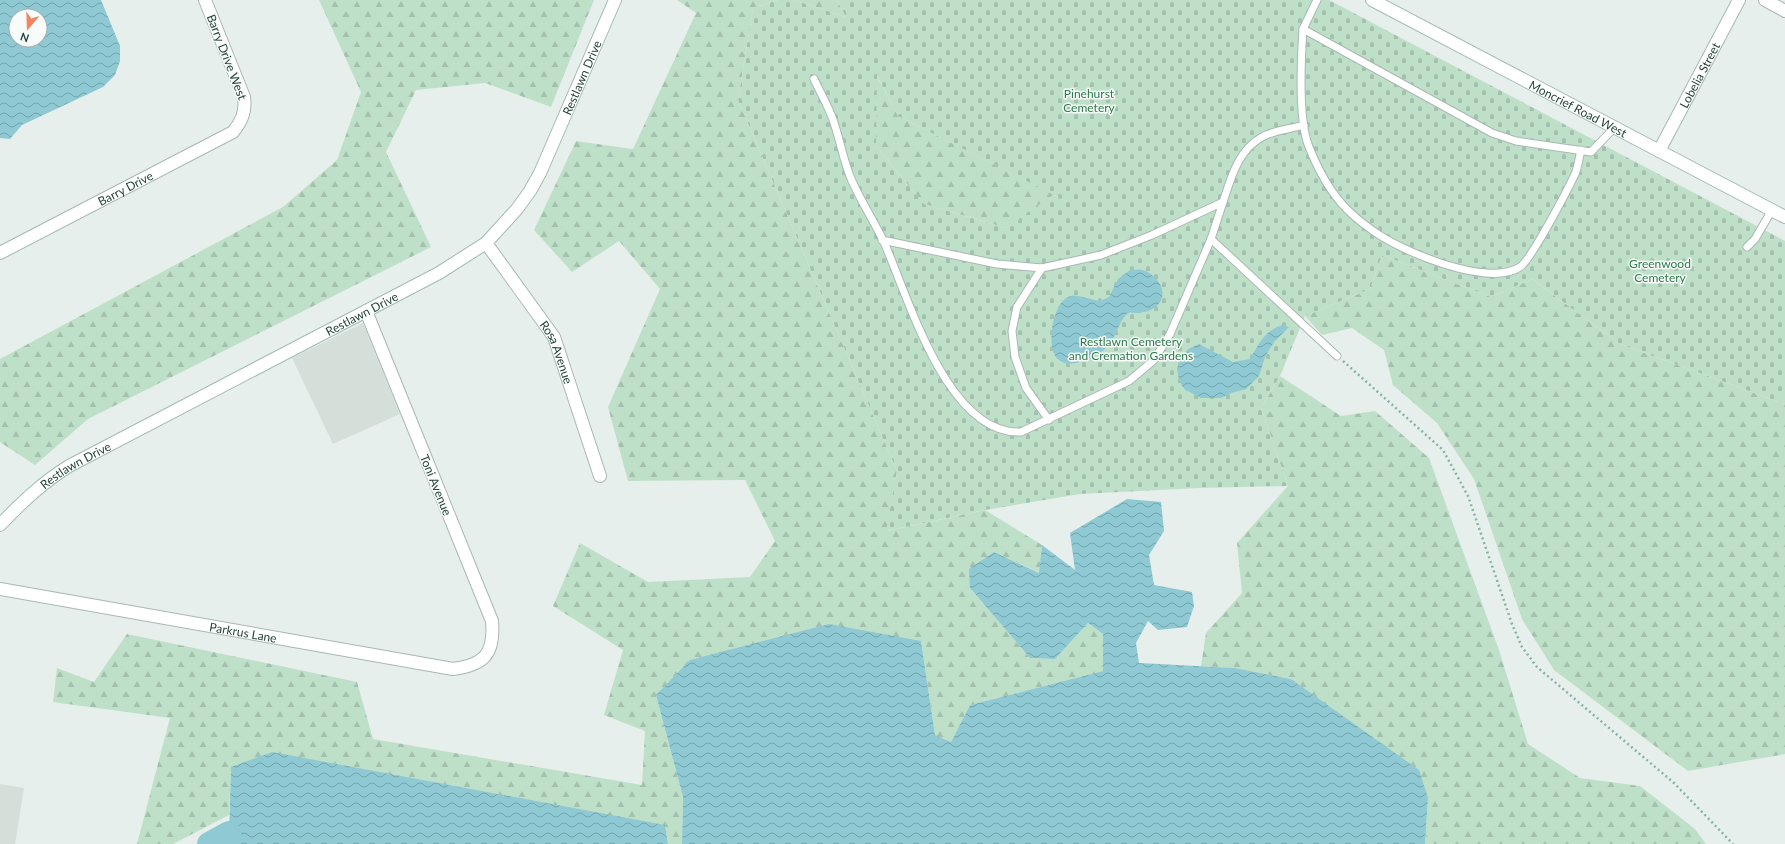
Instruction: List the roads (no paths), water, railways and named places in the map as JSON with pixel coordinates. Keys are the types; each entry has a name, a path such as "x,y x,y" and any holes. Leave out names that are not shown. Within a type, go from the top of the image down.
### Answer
{"street":[{"name":"Barry Drive West","path":"205,0 244,97 246,106 244,115"},
{"name":"Restlawn Drive","path":"0,525 42,484 69,466 439,273 486,242 517,209 540,173 615,0"},
{"name":"Moncrief Road West","path":"1372,0 1785,217"},
{"name":"Lobelia Street","path":"1659,151 1739,0"},
{"path":"1765,0 1785,10"},
{"name":"Barry Drive","path":"0,253 233,132 244,115"},
{"name":"Rosa Avenue","path":"486,242 554,337 600,476"},
{"name":"Toni Avenue","path":"366,311 492,621 494,636 490,649 484,659"},
{"name":"Parkrus Lane","path":"0,589 453,669 470,667 484,659"}],"lane":[{"path":"1317,0 1303,29 1301,63 1304,125 1308,145 1322,174 1342,204 1372,231 1406,248 1456,269 1487,274 1507,272 1520,267 1530,255 1575,172 1581,150"},
{"path":"1303,29 1492,133 1516,141 1591,152 1614,127"},
{"path":"814,79 832,118 852,180 882,240 919,331 949,386 978,417 994,428 1008,432 1022,432 1129,381 1154,360 1170,334 1211,239 1232,174 1238,162 1249,146 1263,136 1304,125"},
{"path":"882,240 997,264 1042,268 1101,254 1152,235 1223,202"},
{"path":"1747,247 1756,238 1772,210"},
{"path":"1211,239 1337,356"},
{"path":"1042,268 1017,307 1012,331 1015,357 1026,388 1049,420"}],"water":[{"path":"0,0 101,0 120,46 120,61 115,75 103,87 22,125 10,139 0,138"},
{"path":"1130,270 1142,270 1147,272 1160,284 1163,294 1158,305 1147,311 1130,313 1126,315 1110,344 1096,355 1083,361 1071,364 1064,363 1059,360 1052,347 1051,338 1054,317 1062,301 1072,296 1079,296 1100,301 1109,297 1118,279"},
{"path":"1284,325 1289,327 1274,342 1265,357 1259,376 1246,389 1231,393 1221,398 1201,398 1184,389 1179,380 1177,368 1188,349 1199,344 1233,362 1250,359 1267,334 1277,327"},
{"path":"1127,499 1161,502 1164,531 1149,555 1154,585 1192,592 1194,606 1187,627 1158,630 1148,621 1136,643 1139,663 1235,668 1291,679 1419,770 1428,798 1425,844 682,844 683,797 656,695 690,660 829,624 921,641 935,735 951,742 970,705 1103,671 1103,634 1088,623 1055,659 1030,658 970,588 969,569 994,552 1039,573 1042,545 1075,570 1070,533"},
{"path":"272,752 665,825 668,844 234,844 229,833 231,767"}],"waterway":[{"path":"209,844 229,833"}],"park label":[{"name":"Pinehurst Cemetery","path":"1089,100"},
{"name":"Greenwood Cemetery","path":"1660,270"},
{"name":"Restlawn Cemetery and Cremation Gardens","path":"1131,348"}]}
